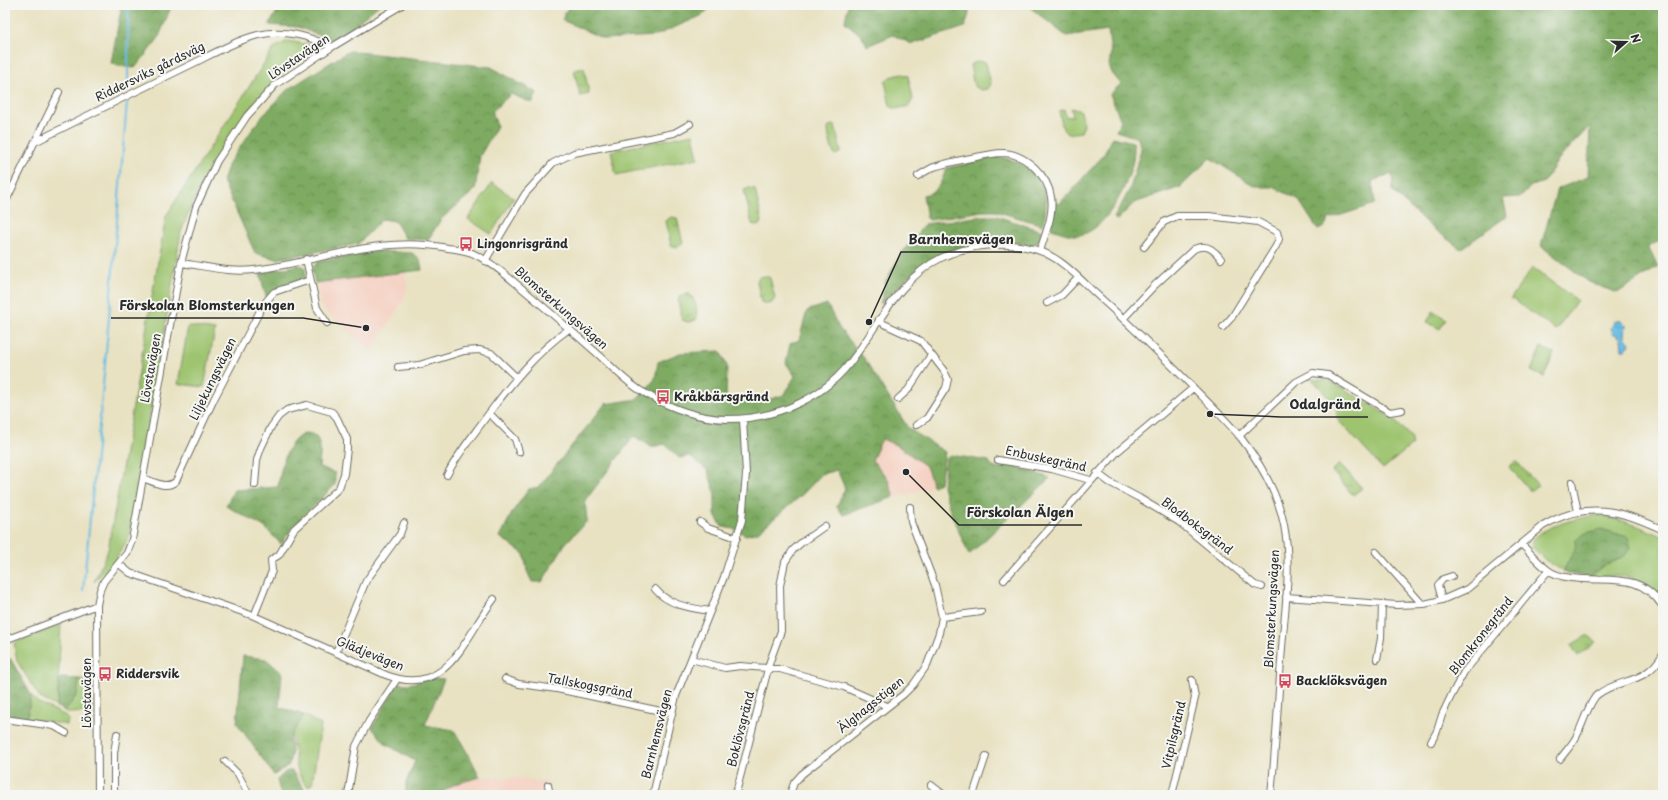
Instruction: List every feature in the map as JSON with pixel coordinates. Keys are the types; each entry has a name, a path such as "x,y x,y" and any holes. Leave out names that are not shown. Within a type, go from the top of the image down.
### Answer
{"street":[{"name":"Lövstavägen","path":"98,795 97,605 100,590 104,581 119,564 132,540 181,263 196,207 217,161 247,116 275,85 332,47 402,5"},
{"name":"Riddersviks gårdsväg","path":"35,142 180,70 258,35 288,33 300,34 332,47"},
{"path":"5,203 59,92"},
{"path":"485,260 525,194 553,163 574,153 674,133 690,124"},
{"path":"918,176 934,167 1004,153 1030,164 1040,173 1048,185 1052,198 1047,229 1040,250"},
{"path":"1144,247 1164,222 1177,216 1209,216 1258,222 1277,232 1280,239 1232,317 1223,327"},
{"name":"Blomsterkungsvägen","path":"181,263 224,270 244,270 368,247 408,242 441,246 469,252 498,268 641,391 678,409 697,415 713,419 743,419 778,412 797,405 828,386 842,374 879,319 906,285 928,266 942,258 971,248 1001,245 1023,246 1040,250 1060,261 1123,319 1239,436 1259,465 1279,507 1287,548 1286,597 1271,795"},
{"path":"1123,319 1154,286 1197,248 1203,246 1211,248 1221,259"},
{"path":"306,259 317,308 327,323"},
{"path":"1047,303 1062,295 1078,278"},
{"name":"Liljekungsvägen","path":"144,478 167,486 173,485 214,399 263,305 274,292 310,280"},
{"path":"879,319 884,324 921,341 944,371 948,383 927,418 916,425"},
{"path":"447,475 457,457 517,378 538,355 569,329"},
{"path":"398,367 419,365 464,351 479,350 491,353 517,378"},
{"path":"898,399 908,390 931,355"},
{"path":"1239,436 1296,382 1313,373 1328,375 1390,412 1402,410"},
{"path":"1004,580 1090,480 1117,452 1193,388"},
{"path":"254,616 272,571 271,560 279,555 294,529 339,488 344,474 347,439 337,418 332,412 307,405 287,410 279,416 271,427 261,448 257,460 255,485"},
{"path":"489,413 515,439 519,452"},
{"name":"Barnhemsvägen","path":"653,794 671,712 737,538 742,520 746,491 746,447 743,419"},
{"name":"Enbuskegränd","path":"998,460 1052,469 1090,480"},
{"name":"Blodboksgränd","path":"1097,473 1109,482 1179,522 1254,585 1262,586"},
{"path":"1572,482 1578,512"},
{"name":"Älghagsstigen","path":"790,794 794,783 802,774 904,694 920,676 931,654 942,617 935,585 911,522 910,507"},
{"path":"1286,597 1382,604 1422,604 1442,600 1467,589 1549,522 1567,514 1578,512 1596,510 1616,511 1647,522 1663,530"},
{"path":"700,522 708,528 737,538"},
{"path":"336,652 366,581 400,534 404,523"},
{"name":"Boklövsgränd","path":"733,795 736,790 768,667 781,631 780,586 786,562 793,550 826,526"},
{"path":"1521,544 1548,571 1563,577 1583,580 1623,580 1641,585 1653,594 1663,607"},
{"path":"1376,552 1422,604"},
{"name":"Glädjevägen","path":"119,564 130,573 254,616 397,679 413,681 423,679 445,668 456,658 483,613 494,599"},
{"name":"Blomkronegränd","path":"1431,742 1437,731 1442,715 1464,672 1548,571"},
{"path":"1442,600 1438,585 1443,579 1452,576"},
{"path":"655,589 662,597 672,602 710,611"},
{"path":"1378,659 1381,638 1382,604"},
{"path":"6,636 97,605"},
{"path":"942,617 980,612"},
{"path":"1560,759 1575,738 1596,696 1608,688 1636,680 1658,662 1663,654"},
{"path":"691,659 725,668 740,666 768,667 844,687 888,706"},
{"path":"348,795 356,746 369,721 397,679"},
{"name":"Tallskogsgränd","path":"505,679 519,684 557,689 671,712"},
{"name":"Vitpilsgränd","path":"1172,795 1194,698 1192,680"},
{"path":"5,719 54,726 66,733"},
{"path":"114,795 114,754 117,734"},
{"path":"973,795 986,756"},
{"path":"224,761 238,774 249,795"},
{"path":"931,784 944,795"},
{"path":"548,785 550,795"}],"shaded area":[{"path":"404,270 408,286 404,300 371,350 320,306 316,279"},
{"path":"882,439 898,446 927,466 933,486 910,494 894,497 888,479 872,460"},
{"path":"480,777 516,778 548,783 547,795 437,795 455,784"}],"green space":[{"path":"118,5 179,5 171,7 158,39 135,68 118,66 111,63 121,10"},
{"path":"281,5 379,5 347,31 331,40 298,27 269,25"},
{"path":"569,5 712,5 703,15 655,36 604,39 562,20"},
{"path":"848,5 968,5 969,14 965,27 912,44 893,35 867,46 862,36 845,22"},
{"path":"1027,5 1663,5 1663,239 1648,247 1658,267 1617,293 1589,282 1541,246 1557,189 1588,177 1590,126 1558,160 1544,182 1531,186 1521,197 1503,198 1507,216 1461,249 1430,226 1393,192 1392,173 1372,181 1375,204 1329,219 1324,227 1318,230 1298,199 1273,187 1256,187 1210,158 1181,187 1134,203 1117,220 1114,218 1130,189 1141,150 1138,138 1116,131 1121,121 1110,94 1121,84 1112,73 1109,65 1111,53 1108,30 1066,36"},
{"path":"288,41 322,47 287,71 252,106 237,125 211,165 181,232 129,538 113,563 94,582 108,550 166,216 274,48"},
{"path":"349,51 491,67 537,93 532,103 511,94 492,111 497,126 480,156 475,190 441,219 428,240 405,238 395,221 382,219 358,244 277,259 255,253 223,181 229,163 259,120 287,90"},
{"path":"979,61 986,63 991,84 988,89 981,90 974,86 970,65"},
{"path":"584,68 589,94 580,96 574,70"},
{"path":"902,74 908,76 913,99 909,106 896,109 890,106 885,81 890,77"},
{"path":"1071,108 1081,111 1084,125 1081,132 1067,134 1063,129 1059,111 1064,109 1066,117 1073,116"},
{"path":"831,125 835,126 841,152 836,155 834,154 830,141 828,128"},
{"path":"693,134 698,158 616,175 611,151"},
{"path":"1113,137 1133,142 1134,153 1126,182 1119,198 1110,212 1100,224 1089,232 1075,235 1051,229 1055,202 1059,204 1103,156"},
{"path":"997,157 1006,158 1023,165 1030,170 1041,184 1046,202 1043,225 996,211 982,211 929,220 927,218 923,195 929,194 939,186 947,168"},
{"path":"492,183 514,198 491,234 468,219"},
{"path":"749,188 755,189 762,222 758,226 752,224 744,190"},
{"path":"983,216 996,216 1042,231 1038,242 1034,245 1004,241 990,241 961,248 936,258 916,270 880,305 886,280 901,254 925,224"},
{"path":"671,217 677,218 683,243 678,247 671,246 666,221"},
{"path":"380,251 412,253 420,259 422,270 315,283 312,268 318,262"},
{"path":"300,265 305,268 306,279 266,297 260,273"},
{"path":"1532,268 1577,300 1556,330 1511,298"},
{"path":"766,276 770,278 775,298 772,303 767,304 761,302 757,281 759,277"},
{"path":"688,293 695,302 697,313 696,320 688,322 682,320 678,301 681,295"},
{"path":"827,304 839,328 864,358 908,428 945,452 940,483 933,486 926,466 898,446 882,439 872,460 888,479 894,497 843,515 837,506 845,488 837,470 822,474 802,495 758,532 746,535 734,529 722,527 715,515 715,493 708,471 690,456 679,458 665,444 652,447 634,436 585,501 587,521 565,544 542,582 532,582 527,571 524,554 500,537 513,511 529,489 539,487 605,404 638,399 655,379 658,362 680,353 720,351 727,366 726,403 767,400 784,395 795,376 786,363 790,344 799,340 807,311"},
{"path":"1433,311 1446,319 1440,329 1427,322"},
{"path":"188,326 215,330 204,387 178,384"},
{"path":"1541,347 1554,353 1544,377 1531,371"},
{"path":"1312,379 1329,381 1392,418 1412,438 1412,445 1383,469 1337,419 1337,407"},
{"path":"307,433 316,437 319,441 319,467 335,473 335,485 292,528 281,544 263,526 226,506 234,490 278,487 283,463 289,448 300,436"},
{"path":"950,455 989,461 995,468 1000,468 1008,464 1050,478 969,555 951,513 943,486 946,458"},
{"path":"1516,461 1538,485 1531,492 1509,467"},
{"path":"1340,464 1362,488 1353,495 1332,471"},
{"path":"1596,515 1630,523 1663,537 1663,600 1655,591 1639,580 1621,576 1590,577 1602,566 1618,560 1576,540 1575,550 1563,571 1545,560 1531,546 1534,539 1540,534 1558,524"},
{"path":"1601,529 1628,537 1631,548 1622,557 1601,568 1590,577 1575,575 1563,571 1575,549 1576,540 1583,534"},
{"path":"61,625 57,707 40,698 17,661 14,643"},
{"path":"1586,636 1589,636 1596,642 1578,656 1571,645"},
{"path":"243,656 266,659 282,673 279,707 304,715 290,737 292,751 289,765 274,775 237,723"},
{"path":"10,658 31,695 27,718 5,715 5,667"},
{"path":"60,678 79,679 77,695 65,711 57,707"},
{"path":"434,678 444,679 425,725 454,730 480,777 455,784 437,795 406,795 406,783 415,761 386,744 372,728 398,683 409,684"},
{"path":"79,679 91,680 92,712 68,713 65,711 77,695"},
{"path":"31,695 37,702 66,716 68,719 67,725 27,718"},
{"path":"304,715 321,725 312,784 308,786 299,775 297,769 291,734"},
{"path":"292,771 308,795 281,795 277,780 285,772"}],"water":[{"path":"1621,320 1626,325 1625,337 1630,343 1625,350 1622,350 1621,338 1613,333 1611,328 1614,322"}],"waterway":[{"path":"128,5 128,89"},
{"path":"83,591 105,364 127,102"}],"place":[{"name":"Lingonrisgränd","path":"466,244"},
{"name":"Barnhemsvägen","path":"869,322"},
{"name":"Förskolan Blomsterkungen","path":"366,328"},
{"name":"Kråkbärsgränd","path":"663,397"},
{"name":"Odalgränd","path":"1210,414"},
{"name":"Förskolan Älgen","path":"906,472"},
{"name":"Riddersvik","path":"105,674"},
{"name":"Backlöksvägen","path":"1285,681"}]}
